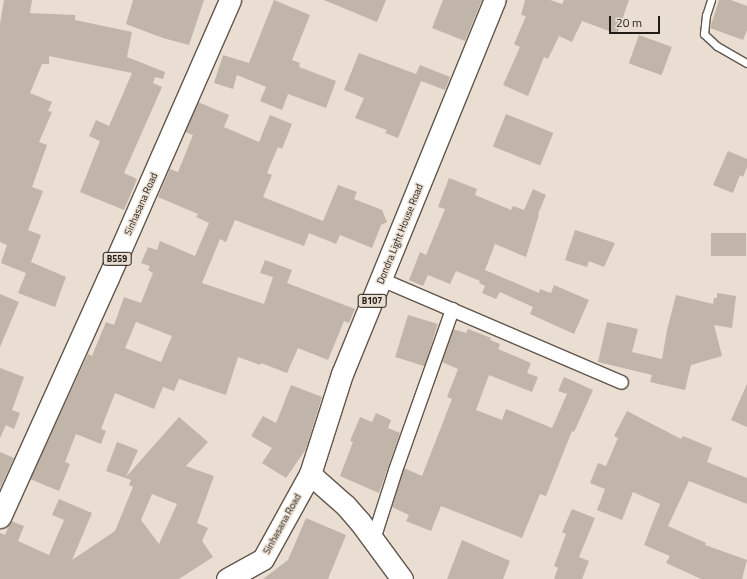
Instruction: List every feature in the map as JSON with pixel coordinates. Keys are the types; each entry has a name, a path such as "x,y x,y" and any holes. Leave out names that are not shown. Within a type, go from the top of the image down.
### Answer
{"main road":[{"name":"Sinhasana Road","path":"0,517 108,278 230,0"},
{"name":"Dondra Light House Road","path":"310,474 342,374 495,0"},
{"name":"Sinhasana Road","path":"227,579 263,559 310,474"},
{"path":"310,474 345,505 373,539 402,579"}],"street":[{"path":"381,279 621,382"},
{"path":"373,539 395,470 452,309"}],"lane":[{"path":"711,0 706,15 704,34 717,46 747,63"}],"building":[{"path":"4,0 32,0 30,13 75,15 75,20 132,32 127,57 165,72 163,79 155,77 153,83 162,87 124,173 137,179 124,210 80,192 100,141 89,136 96,120 109,126 132,73 49,56 49,64 42,64 30,93 52,102 48,111 52,112 39,142 47,145 32,187 43,191 28,230 41,235 31,262 66,277 55,307 18,293 26,273 1,263 7,245 0,242 0,24"},
{"path":"133,0 204,0 189,45 163,38 126,24"},
{"path":"274,0 310,15 292,60 300,63 299,67 336,81 326,108 288,94 282,110 260,101 266,87 237,75 233,89 214,83 223,55 249,63"},
{"path":"324,0 386,0 377,22"},
{"path":"443,0 482,0 465,41 432,28"},
{"path":"525,0 550,0 562,4 564,0 629,0 617,34 582,21 572,42 559,36 548,59 544,57 528,96 503,85 520,47 514,44 526,16 521,15"},
{"path":"719,0 731,0 747,6 747,30 743,40 710,28"},
{"path":"639,35 672,47 662,75 629,63"},
{"path":"359,53 416,74 420,65 450,77 445,90 421,81 398,138 385,133 387,130 355,118 364,98 344,90"},
{"path":"198,102 229,115 224,127 259,142 270,115 292,124 282,149 278,147 267,173 272,175 263,197 323,221 338,185 357,192 354,199 382,210 387,222 381,225 372,248 340,235 336,244 309,233 304,246 235,220 226,242 220,239 202,283 264,304 273,277 260,273 265,260 292,270 287,283 355,309 349,323 344,321 328,360 298,348 287,373 261,363 260,365 238,357 226,395 179,379 174,391 163,387 154,409 115,393 101,429 106,431 101,444 76,434 65,462 70,464 59,491 30,479 88,354 92,356 106,322 114,325 124,297 141,303 153,273 148,270 150,266 141,263 148,247 157,250 160,241 195,256 209,223 196,217 198,214 158,197 170,169 178,172 193,135 185,132","holes":["136,322 172,336 161,362 125,348"]},
{"path":"506,114 553,133 540,166 493,146"},
{"path":"728,151 747,159 747,167 743,177 740,175 733,193 713,185"},
{"path":"449,178 477,189 475,195 511,210 513,206 524,210 533,189 546,195 538,214 539,215 526,257 495,244 485,270 539,293 540,289 551,293 554,285 589,300 574,334 530,314 533,307 500,292 496,299 482,293 485,286 479,283 480,281 456,271 450,284 428,275 423,286 409,280 420,252 426,255 445,209 438,207"},
{"path":"575,230 615,243 604,267 589,261 587,267 565,260"},
{"path":"711,233 746,233 746,256 711,256"},
{"path":"717,293 736,296 732,328 714,325 722,356 691,365 685,390 650,382 652,375 598,362 607,322 638,329 632,352 662,359 667,330 676,295 713,304 714,298 717,298"},
{"path":"0,294 19,302 0,347"},
{"path":"408,315 438,324 425,366 395,357"},
{"path":"453,329 466,333 468,329 491,338 490,340 500,344 498,349 531,363 527,373 538,377 532,392 489,375 476,410 502,420 506,409 552,428 567,394 558,391 564,377 593,390 574,432 572,431 546,496 540,494 522,538 441,506 431,531 406,521 409,515 392,507 404,468 422,476 452,399 447,397 458,369 442,362"},
{"path":"0,368 24,377 12,410 20,413 14,429 6,425 0,438"},
{"path":"747,384 747,427 731,420"},
{"path":"291,385 322,397 306,449 286,478 262,463 272,448 251,436 263,416 276,423"},
{"path":"627,411 681,439 683,436 712,448 707,462 747,478 747,504 689,481 668,526 706,543 705,545 747,560 742,579 701,579 666,563 670,556 644,545 660,504 633,492 622,520 597,510 605,489 590,483 598,463 606,466 618,438 614,436"},
{"path":"376,413 391,420 388,428 400,433 379,493 340,476 353,442 350,441 360,417 372,422"},
{"path":"179,417 208,442 186,466 214,476 197,523 208,528 202,541 213,557 179,579 0,579 0,533 5,535 11,521 24,526 18,541 49,555 64,520 52,515 59,499 92,513 72,560 115,531 133,487 129,485 131,480 106,471 117,442 138,450 126,477","holes":["152,494 177,504 159,544 141,520"]},
{"path":"0,452 14,458 0,488"},
{"path":"572,509 595,518 579,557 589,561 582,579 554,579 558,568 554,566 566,534 562,532"},
{"path":"306,518 346,535 328,579 263,579 288,560"},
{"path":"462,540 510,561 503,579 447,579"}]}
